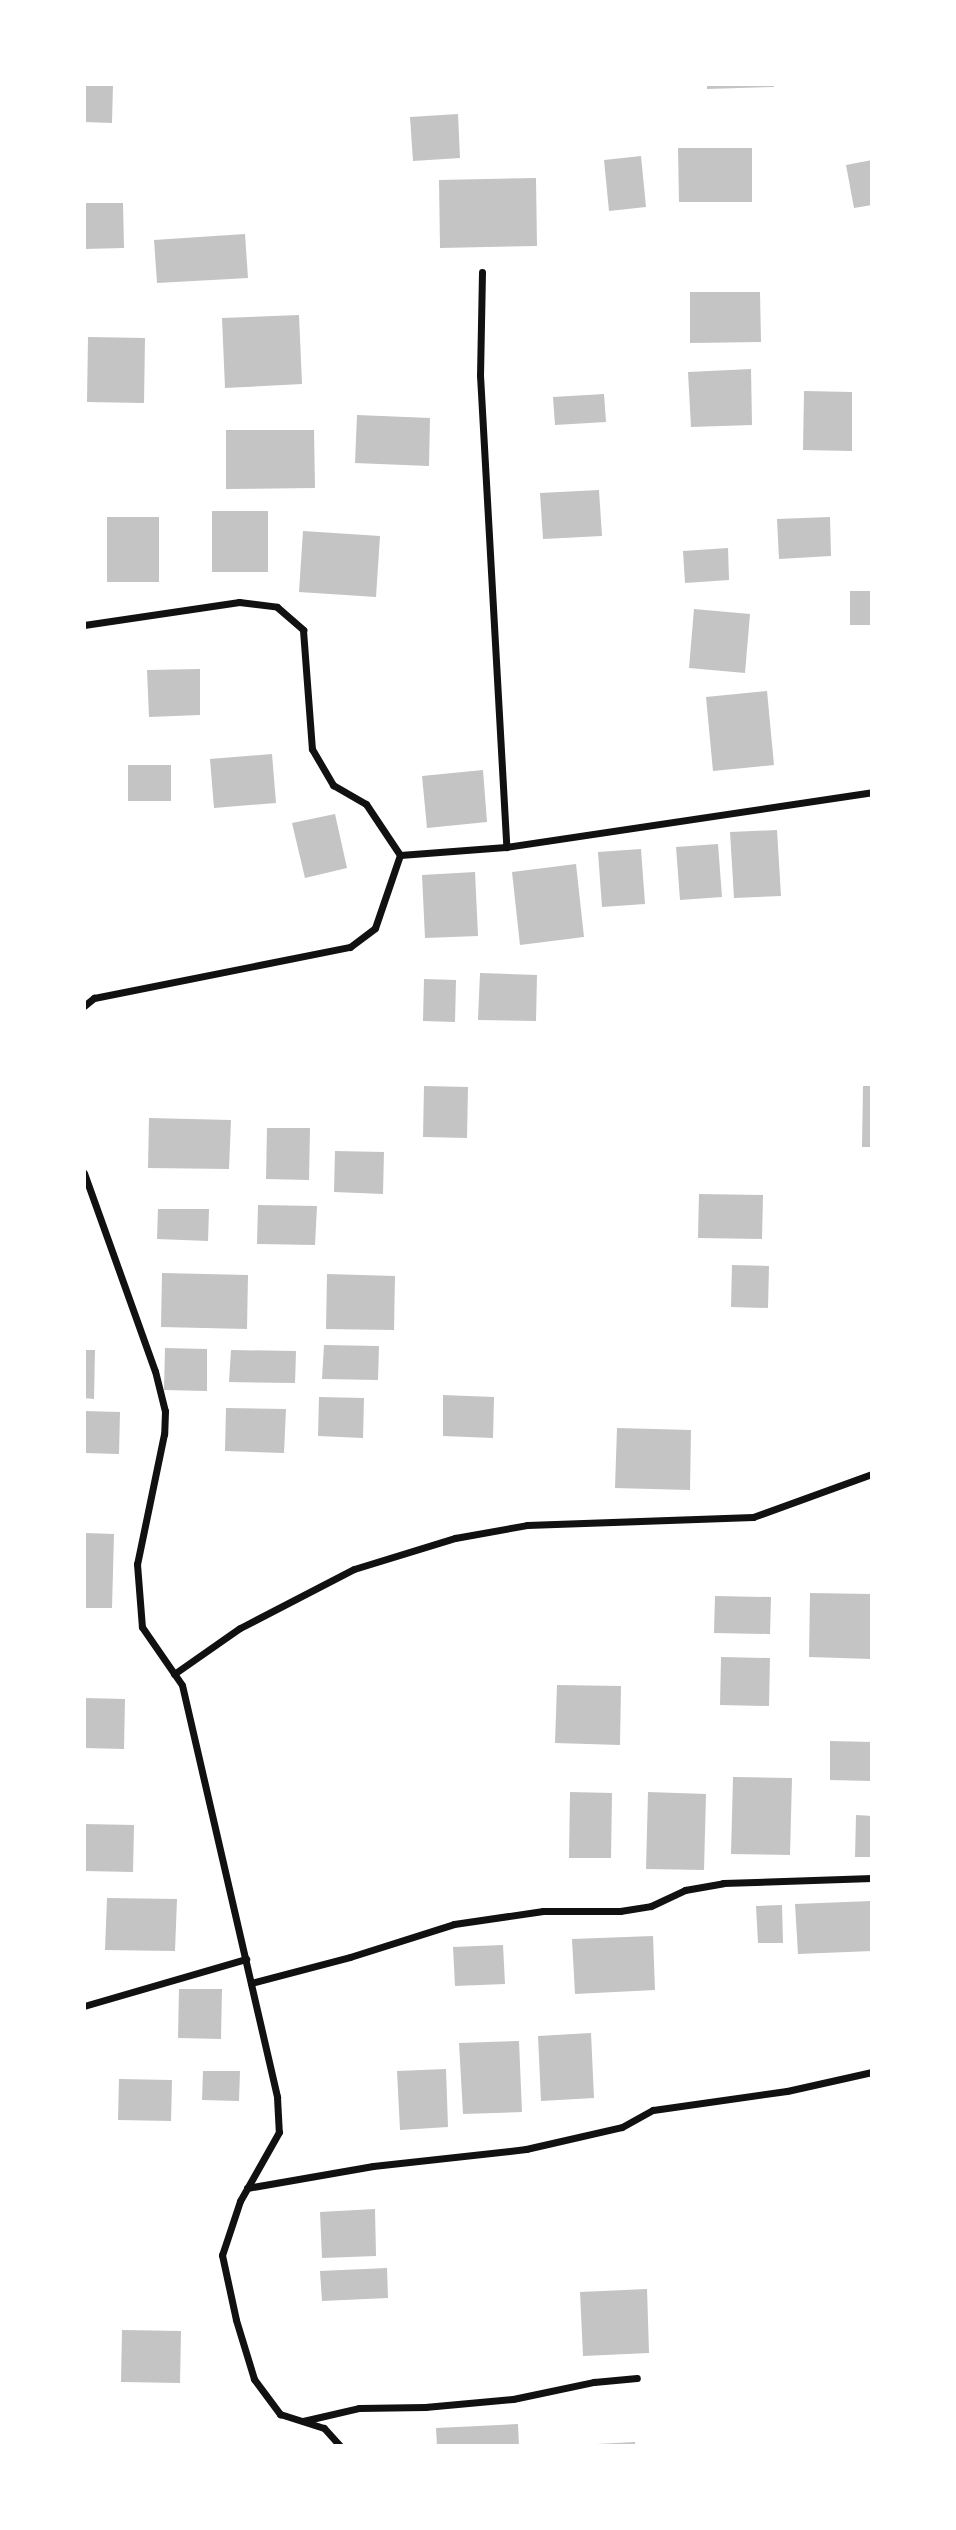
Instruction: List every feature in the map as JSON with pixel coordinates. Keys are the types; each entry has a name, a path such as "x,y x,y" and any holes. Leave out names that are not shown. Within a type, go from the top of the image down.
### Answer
{"street":[{"path":"482,272 480,375 506,848"},
{"path":"84,625 239,602 277,607 303,631 312,749 333,785 366,804 400,855"},
{"path":"400,855 506,848 872,792"},
{"path":"84,1006 94,998 350,947 375,928 400,855"},
{"path":"84,1173 155,1371 165,1410 164,1434 137,1564 142,1627 182,1685 277,2097 279,2132 247,2188 222,2255 236,2320 254,2379 280,2414 324,2428 340,2446"},
{"path":"174,1674 240,1628 355,1569 455,1538 527,1524 753,1517 872,1474"},
{"path":"251,1983 350,1957 454,1924 543,1911 620,1911 651,1906 685,1891 723,1883 872,1878"},
{"path":"84,2006 246,1959"},
{"path":"247,2188 373,2166 527,2149 622,2127 653,2110 788,2091 872,2072"},
{"path":"302,2421 359,2408 425,2407 513,2399 594,2382 637,2378"}],"building":[{"path":"84,84 113,84 112,123 84,122"},
{"path":"707,84 774,84 774,87 707,89"},
{"path":"458,114 460,158 413,161 410,117"},
{"path":"678,148 752,148 752,202 679,202"},
{"path":"641,156 646,207 609,211 604,160"},
{"path":"872,160 872,205 854,208 846,165"},
{"path":"536,178 537,246 440,248 439,180"},
{"path":"84,203 123,203 124,248 84,249"},
{"path":"245,234 248,278 157,283 154,240"},
{"path":"690,292 760,292 761,342 690,343"},
{"path":"299,315 302,384 225,388 222,318"},
{"path":"88,337 145,338 144,403 87,402"},
{"path":"751,369 752,425 691,427 688,372"},
{"path":"804,391 852,392 852,451 803,450"},
{"path":"604,394 606,422 555,425 553,397"},
{"path":"357,415 430,418 429,466 355,463"},
{"path":"226,430 314,430 315,488 226,489"},
{"path":"599,490 602,536 543,539 540,493"},
{"path":"212,511 268,511 268,572 212,572"},
{"path":"107,517 159,517 159,582 107,582"},
{"path":"830,517 831,556 779,559 777,519"},
{"path":"303,531 380,536 376,597 299,592"},
{"path":"728,548 729,580 685,583 683,551"},
{"path":"850,591 872,591 872,625 850,625"},
{"path":"694,609 750,614 745,673 689,668"},
{"path":"200,669 200,715 149,717 147,670"},
{"path":"767,691 774,765 713,771 706,697"},
{"path":"272,754 276,803 214,808 210,759"},
{"path":"128,765 171,765 171,801 128,801"},
{"path":"483,770 487,822 427,828 422,776"},
{"path":"335,814 347,868 305,878 292,823"},
{"path":"777,830 781,896 734,898 730,832"},
{"path":"718,844 722,897 680,900 676,847"},
{"path":"641,849 645,904 602,907 598,852"},
{"path":"576,864 584,937 520,945 512,872"},
{"path":"475,872 478,936 425,938 422,875"},
{"path":"480,973 537,975 536,1021 478,1020"},
{"path":"424,979 456,980 455,1022 423,1021"},
{"path":"424,1086 468,1087 467,1138 423,1137"},
{"path":"863,1086 872,1086 872,1147 862,1147"},
{"path":"149,1118 231,1120 229,1169 148,1168"},
{"path":"267,1128 310,1128 309,1180 266,1179"},
{"path":"335,1151 384,1152 383,1194 334,1192"},
{"path":"699,1194 763,1195 762,1239 698,1238"},
{"path":"258,1205 317,1206 315,1245 257,1244"},
{"path":"158,1209 209,1209 208,1241 157,1239"},
{"path":"732,1265 769,1266 768,1308 731,1307"},
{"path":"162,1273 248,1275 247,1329 161,1327"},
{"path":"327,1274 395,1276 394,1330 326,1329"},
{"path":"324,1345 379,1346 378,1380 322,1379"},
{"path":"165,1348 207,1349 207,1391 164,1390"},
{"path":"84,1350 95,1350 94,1399 84,1398"},
{"path":"231,1350 296,1351 295,1383 229,1382"},
{"path":"443,1395 494,1397 493,1438 443,1436"},
{"path":"319,1397 364,1398 363,1438 318,1436"},
{"path":"226,1408 286,1409 284,1453 225,1451"},
{"path":"84,1411 120,1412 119,1454 84,1453"},
{"path":"617,1428 691,1430 690,1490 615,1488"},
{"path":"84,1533 114,1534 112,1608 84,1608"},
{"path":"810,1593 872,1594 872,1659 809,1657"},
{"path":"715,1596 771,1597 770,1634 714,1633"},
{"path":"721,1657 770,1658 769,1706 720,1705"},
{"path":"557,1685 621,1686 620,1745 555,1743"},
{"path":"84,1698 125,1699 124,1749 84,1748"},
{"path":"830,1741 872,1742 872,1781 830,1780"},
{"path":"733,1777 792,1778 790,1855 731,1854"},
{"path":"570,1792 612,1793 611,1858 569,1858"},
{"path":"648,1792 706,1794 704,1870 646,1869"},
{"path":"856,1815 872,1816 872,1857 855,1857"},
{"path":"84,1824 134,1825 133,1872 84,1871"},
{"path":"107,1898 177,1899 175,1951 105,1950"},
{"path":"872,1901 872,1951 798,1954 795,1904"},
{"path":"782,1905 783,1943 758,1943 756,1906"},
{"path":"653,1936 655,1990 575,1994 572,1939"},
{"path":"503,1945 505,1984 455,1986 453,1947"},
{"path":"179,1989 222,1989 221,2039 178,2038"},
{"path":"591,2033 594,2098 541,2101 538,2036"},
{"path":"519,2041 522,2112 463,2114 459,2043"},
{"path":"446,2069 448,2127 400,2130 397,2071"},
{"path":"203,2071 240,2071 239,2101 202,2100"},
{"path":"119,2079 172,2080 171,2121 118,2120"},
{"path":"375,2209 376,2256 322,2258 320,2212"},
{"path":"387,2268 388,2298 322,2301 320,2271"},
{"path":"647,2289 649,2353 583,2356 580,2292"},
{"path":"122,2330 181,2331 180,2383 121,2382"},
{"path":"518,2424 519,2446 437,2446 436,2428"},
{"path":"635,2442 635,2446 596,2446 596,2444"}]}
